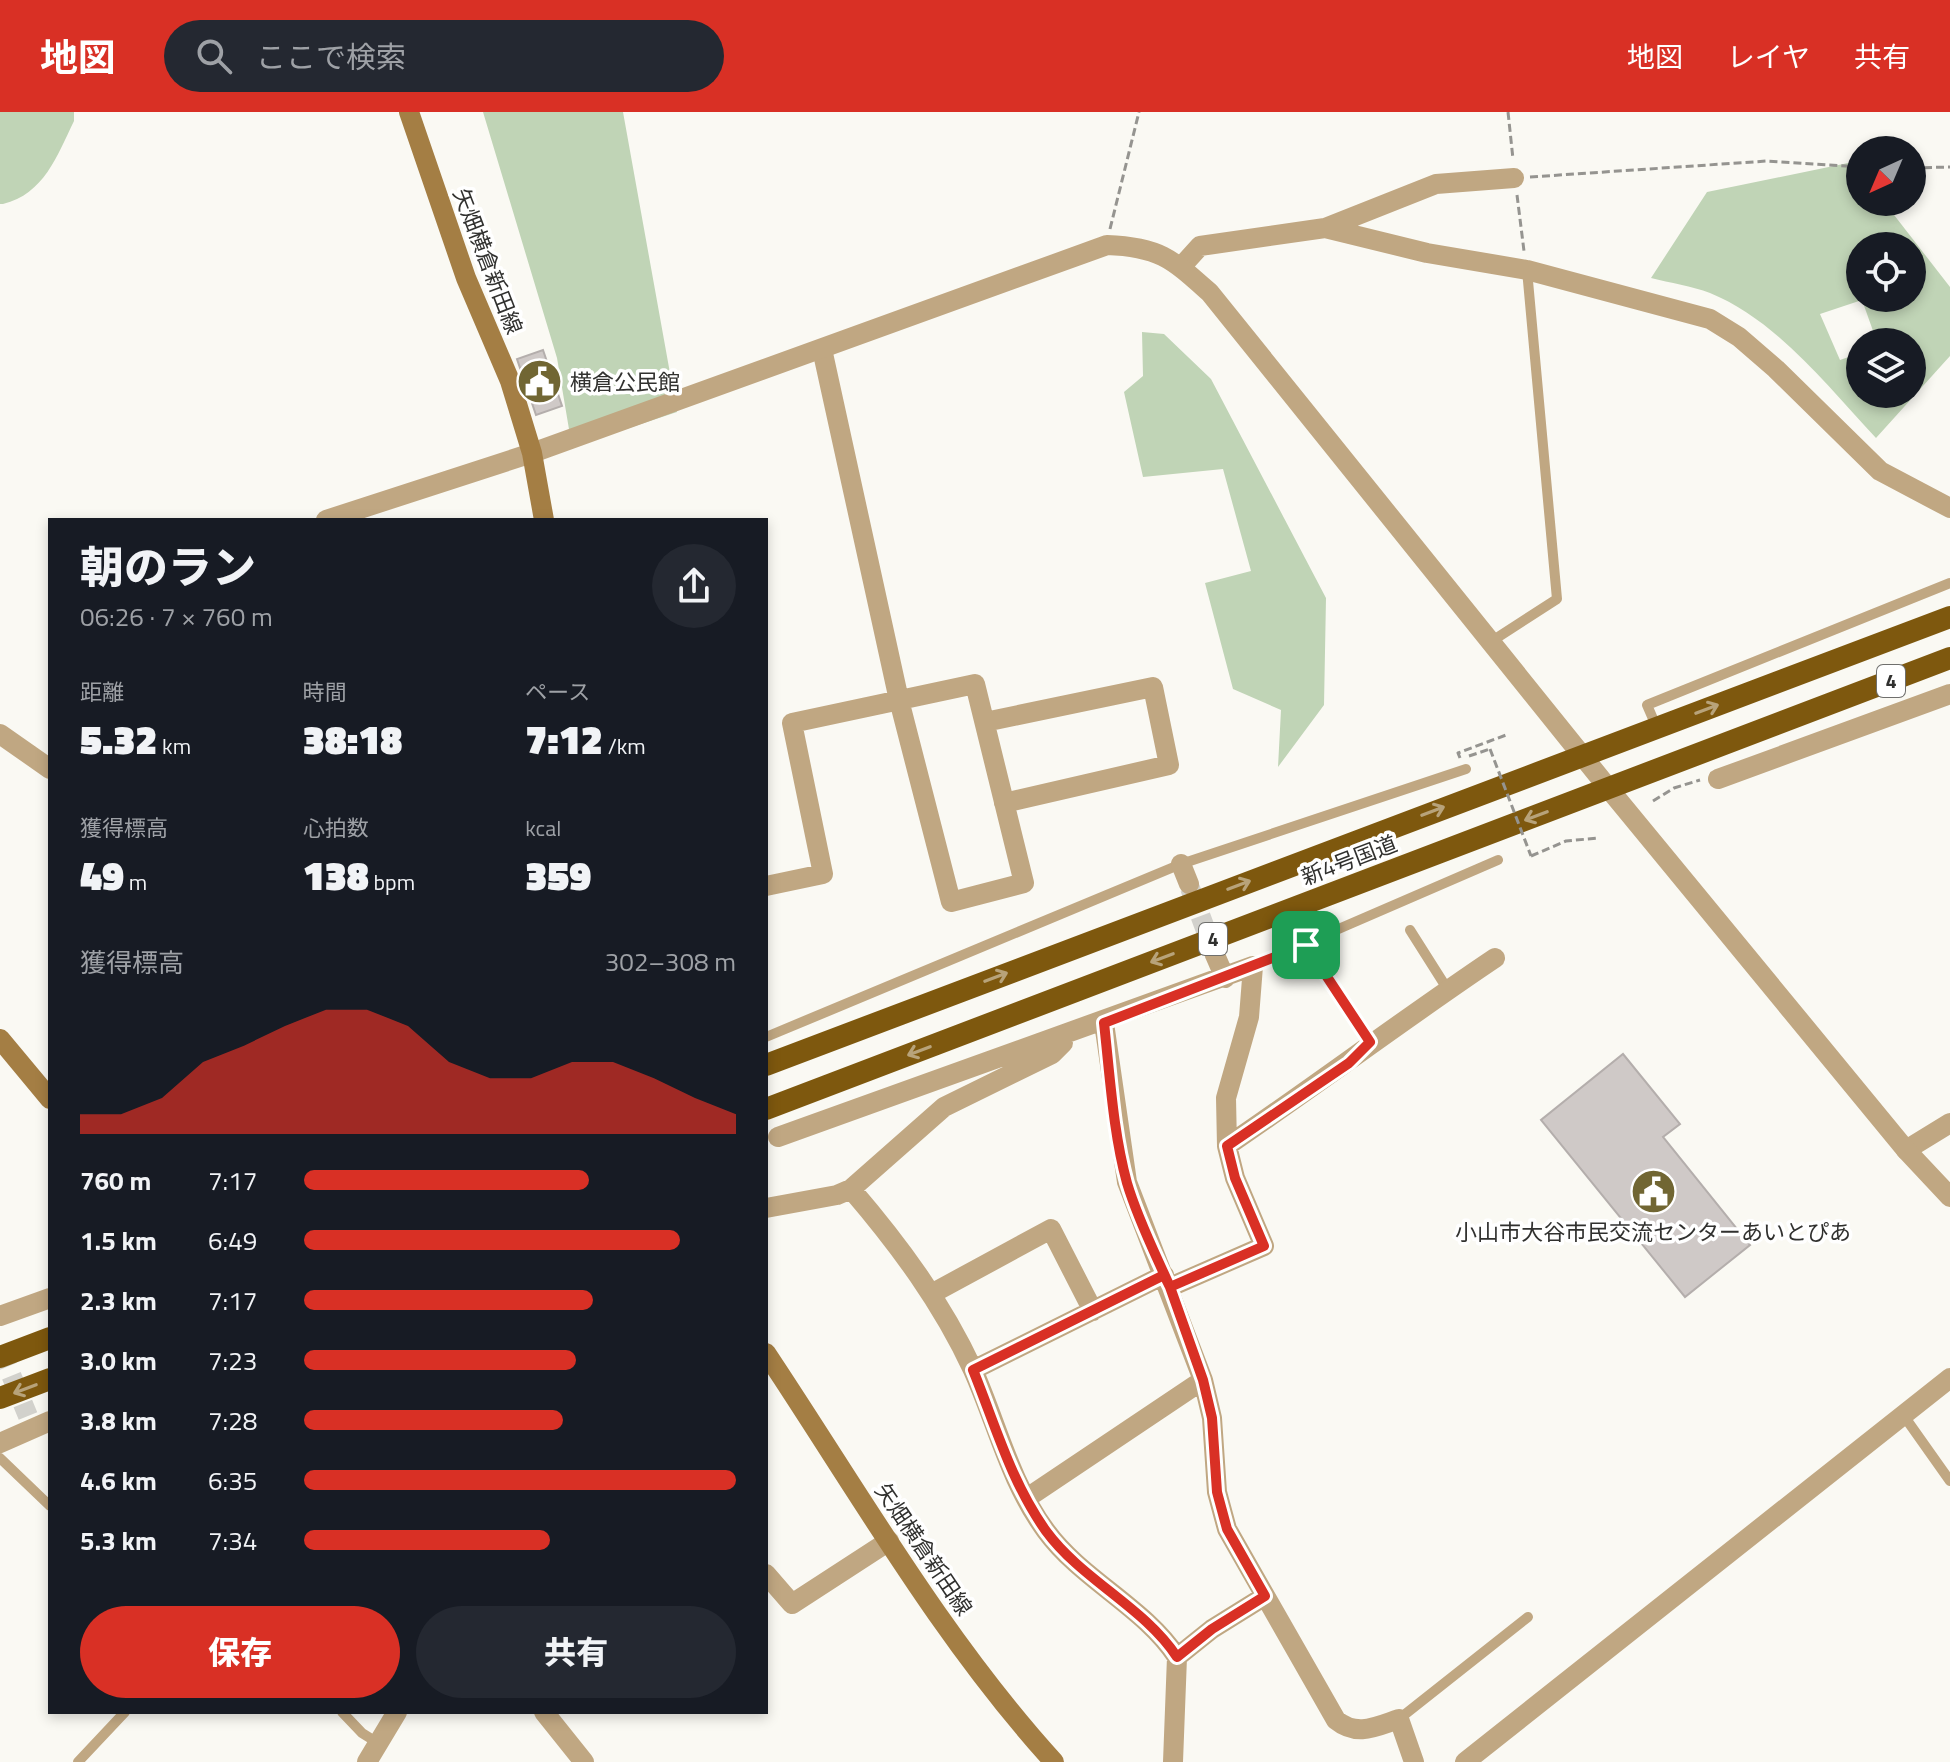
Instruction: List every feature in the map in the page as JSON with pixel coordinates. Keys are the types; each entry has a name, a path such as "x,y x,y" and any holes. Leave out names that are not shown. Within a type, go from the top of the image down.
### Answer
{"highway":[{"name":"新4号国道","path":"768,1064 1950,617"},
{"name":"新4号国道","path":"768,1108 1950,658"},
{"path":"0,1357 48,1339"},
{"path":"0,1398 48,1380"}],"main road":[{"name":"矢畑横倉新田線","path":"409,112 466,278 510,381 532,453 544,518"},
{"path":"0,1039 48,1097"},
{"name":"矢畑横倉新田線","path":"769,1365 1006,1708 1054,1762"}],"street":[{"path":"1181,267 1200,246 1325,228 1436,184 1514,178"},
{"path":"1325,228 1427,253 1527,270 1710,319 1739,337 1776,369 1880,471 1950,508"},
{"path":"332,518 532,453 1107,245 1130,246 1169,256 1210,293 1609,789 1906,1150 1950,1197"},
{"path":"768,886 823,874 792,723 899,700 975,684 1024,883 951,902 899,700 822,349"},
{"path":"985,722 1153,687 1169,765 1004,803"},
{"path":"1718,779 1950,694"},
{"path":"0,734 48,768"},
{"path":"1181,864 1189,884"},
{"path":"1215,955 1225,978"},
{"path":"1227,1146 1349,1063 1370,1042 1495,958"},
{"path":"778,1137 1104,1023 1253,966 1249,1017 1226,1098 1227,1146 1235,1178 1264,1246 1093,1311 973,1370"},
{"path":"1104,1023 1127,1182 1203,1380 1212,1418 1217,1492 1227,1529 1336,1720 1349,1730 1367,1730 1399,1719 1414,1762"},
{"path":"768,1208 837,1195 851,1189 944,1107 1052,1054 1072,1034"},
{"path":"1906,1150 1950,1123"},
{"path":"851,1189 933,1293 973,1370 1004,1456 1046,1531 1089,1575 1165,1639 1177,1657 1173,1762"},
{"path":"933,1293 1051,1229 1093,1311"},
{"path":"0,1316 48,1299"},
{"path":"1465,1762 1950,1378"},
{"path":"1027,1498 1203,1380"},
{"path":"0,1443 36,1423"},
{"path":"768,1576 792,1604 889,1541"},
{"path":"1177,1657 1212,1629 1265,1596"},
{"path":"367,1762 396,1714"},
{"path":"546,1714 584,1762"}],"lane":[{"path":"1492,641 1557,599 1527,270"},
{"path":"1657,728 1647,705 1950,583"},
{"path":"768,1036 1181,864 1466,769"},
{"path":"1253,966 1498,860"},
{"path":"1410,930 1448,990"},
{"path":"1306,945 1370,1042"},
{"path":"1904,1416 1950,1481"},
{"path":"0,1458 48,1504"},
{"path":"1399,1719 1528,1617"},
{"path":"78,1762 123,1714"},
{"path":"344,1714 362,1733 378,1743"}],"path":[{"path":"1107,245 1139,112"},
{"path":"1508,112 1527,270"},
{"path":"1514,178 1767,161 1846,166"},
{"path":"1926,168 1950,167"},
{"path":"1506,735 1458,753 1461,760 1490,749 1531,856 1566,841 1599,838"},
{"path":"1653,801 1674,788 1718,779"}],"green space":[{"path":"0,112 74,112 74,121 48,172 29,192 3,204 0,204"},
{"path":"483,112 623,112 677,412 572,447 557,358"},
{"path":"1846,163 1846,216 1895,216 1907,232 1846,232 1846,305 1820,314 1840,360 1846,358 1846,405 1800,357 1758,320 1710,293 1651,278 1707,192"},
{"path":"1926,256 1950,287 1950,356 1926,383 1926,328 1872,328 1866,312 1926,312"},
{"path":"1142,332 1164,334 1211,379 1326,598 1324,705 1278,767 1281,710 1233,689 1205,583 1251,571 1223,469 1143,477 1124,392 1143,376"},
{"path":"1848,408 1903,408 1876,438"}],"building":[{"name":"横倉公民館","path":"543,350 562,406 536,415 517,359"},
{"name":"小山市大谷市民交流センターあいとぴあ","path":"1623,1054 1680,1124 1663,1137 1750,1245 1685,1297 1541,1120"}],"tunnel":[{"path":"1190,888 1215,955"},
{"path":"0,1348 28,1416"}],"place":[{"name":"横倉公民館","path":"539,382"},
{"name":"小山市大谷市民交流センターあいとぴあ","path":"1653,1191"}],"route":[{"path":"1306,945 1104,1023 1127,1182 1143,1230 1170,1287 1203,1380 1212,1418 1217,1492 1227,1529 1265,1596 1212,1629 1177,1657 1165,1639 1089,1575 1046,1531 1004,1456 973,1370 1164,1275 1170,1287 1264,1246 1235,1178 1227,1146 1349,1063 1370,1042 1306,945"}]}
